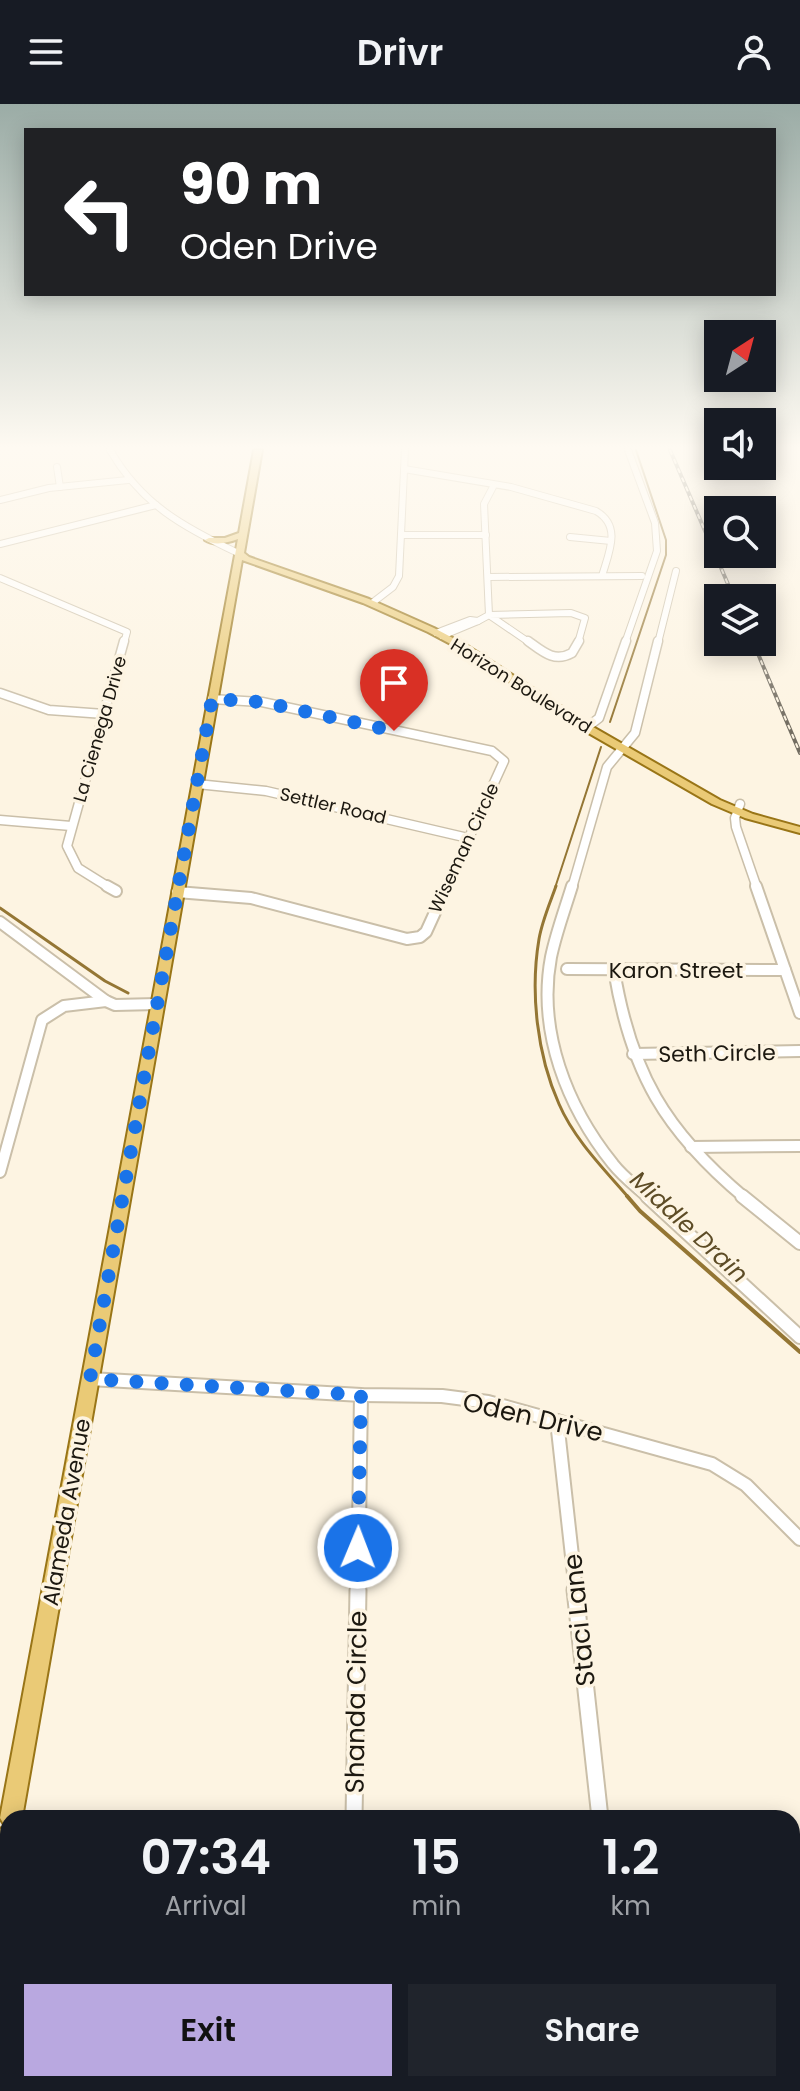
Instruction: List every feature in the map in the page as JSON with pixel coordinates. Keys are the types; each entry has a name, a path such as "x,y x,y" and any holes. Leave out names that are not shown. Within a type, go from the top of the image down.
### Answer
{"main road":[{"name":"Alameda Avenue","path":"12,1810 240,543"},
{"name":"Horizon Boulevard","path":"238,553 265,566 375,602"},
{"name":"Horizon Boulevard","path":"238,553 252,554 375,602 444,633 624,746 739,808 800,830"},
{"path":"235,574 247,567 265,566"},
{"name":"Horizon Boulevard","path":"739,808 800,823"}],"street":[{"path":"215,543 238,553"},
{"path":"375,602 393,587 399,576 401,543"},
{"path":"487,543 489,615"},
{"path":"602,576 611,543"},
{"path":"590,725 657,551 656,543"},
{"path":"676,571 635,733 611,757 607,767 551,958 548,996 550,1033 577,1113 614,1166 800,1337"},
{"path":"489,577 642,576"},
{"name":"La Cienega Drive","path":"0,578 127,632 67,846 72,863 116,891"},
{"path":"444,633 489,615 571,613 585,618 575,652 568,658 558,658 549,656 489,615"},
{"path":"0,693 49,710 104,714"},
{"name":"Wiseman Circle","path":"177,892 251,898 414,939 426,932 503,765 503,758 496,753 262,702 212,699"},
{"name":"Settler Road","path":"197,784 266,791 468,838"},
{"path":"739,808 736,827 800,1013"},
{"path":"0,820 71,826"},
{"path":"0,922 106,1001 115,1005 157,1004"},
{"name":"Karon Street","path":"567,969 785,970"},
{"path":"614,970 620,1017 655,1104 691,1147 800,1243"},
{"path":"0,1172 42,1020 52,1010 66,1004 106,1001"},
{"name":"Seth Circle","path":"633,1054 800,1051"},
{"path":"691,1147 800,1146"},
{"name":"Oden Drive","path":"90,1379 457,1398 525,1410 712,1464 746,1485 800,1539"},
{"name":"Shanda Circle","path":"354,1810 361,1395"},
{"name":"Staci Lane","path":"557,1421 599,1810"}],"waterway":[{"name":"Middle Drain","path":"610,722 666,555 666,543"},
{"name":"Middle Drain","path":"555,888 601,747"},
{"name":"Middle Drain","path":"556,886 542,926 536,959 537,1023 545,1065 565,1117 590,1153 629,1198"},
{"path":"0,908 105,981 128,993"},
{"name":"Middle Drain","path":"627,1196 640,1211 800,1352"}],"railway":[{"path":"710,543 728,584"},
{"path":"759,656 800,753"}],"route":[{"path":"358,1548 361,1395 90,1379 212,699 262,702 394,731"}]}
